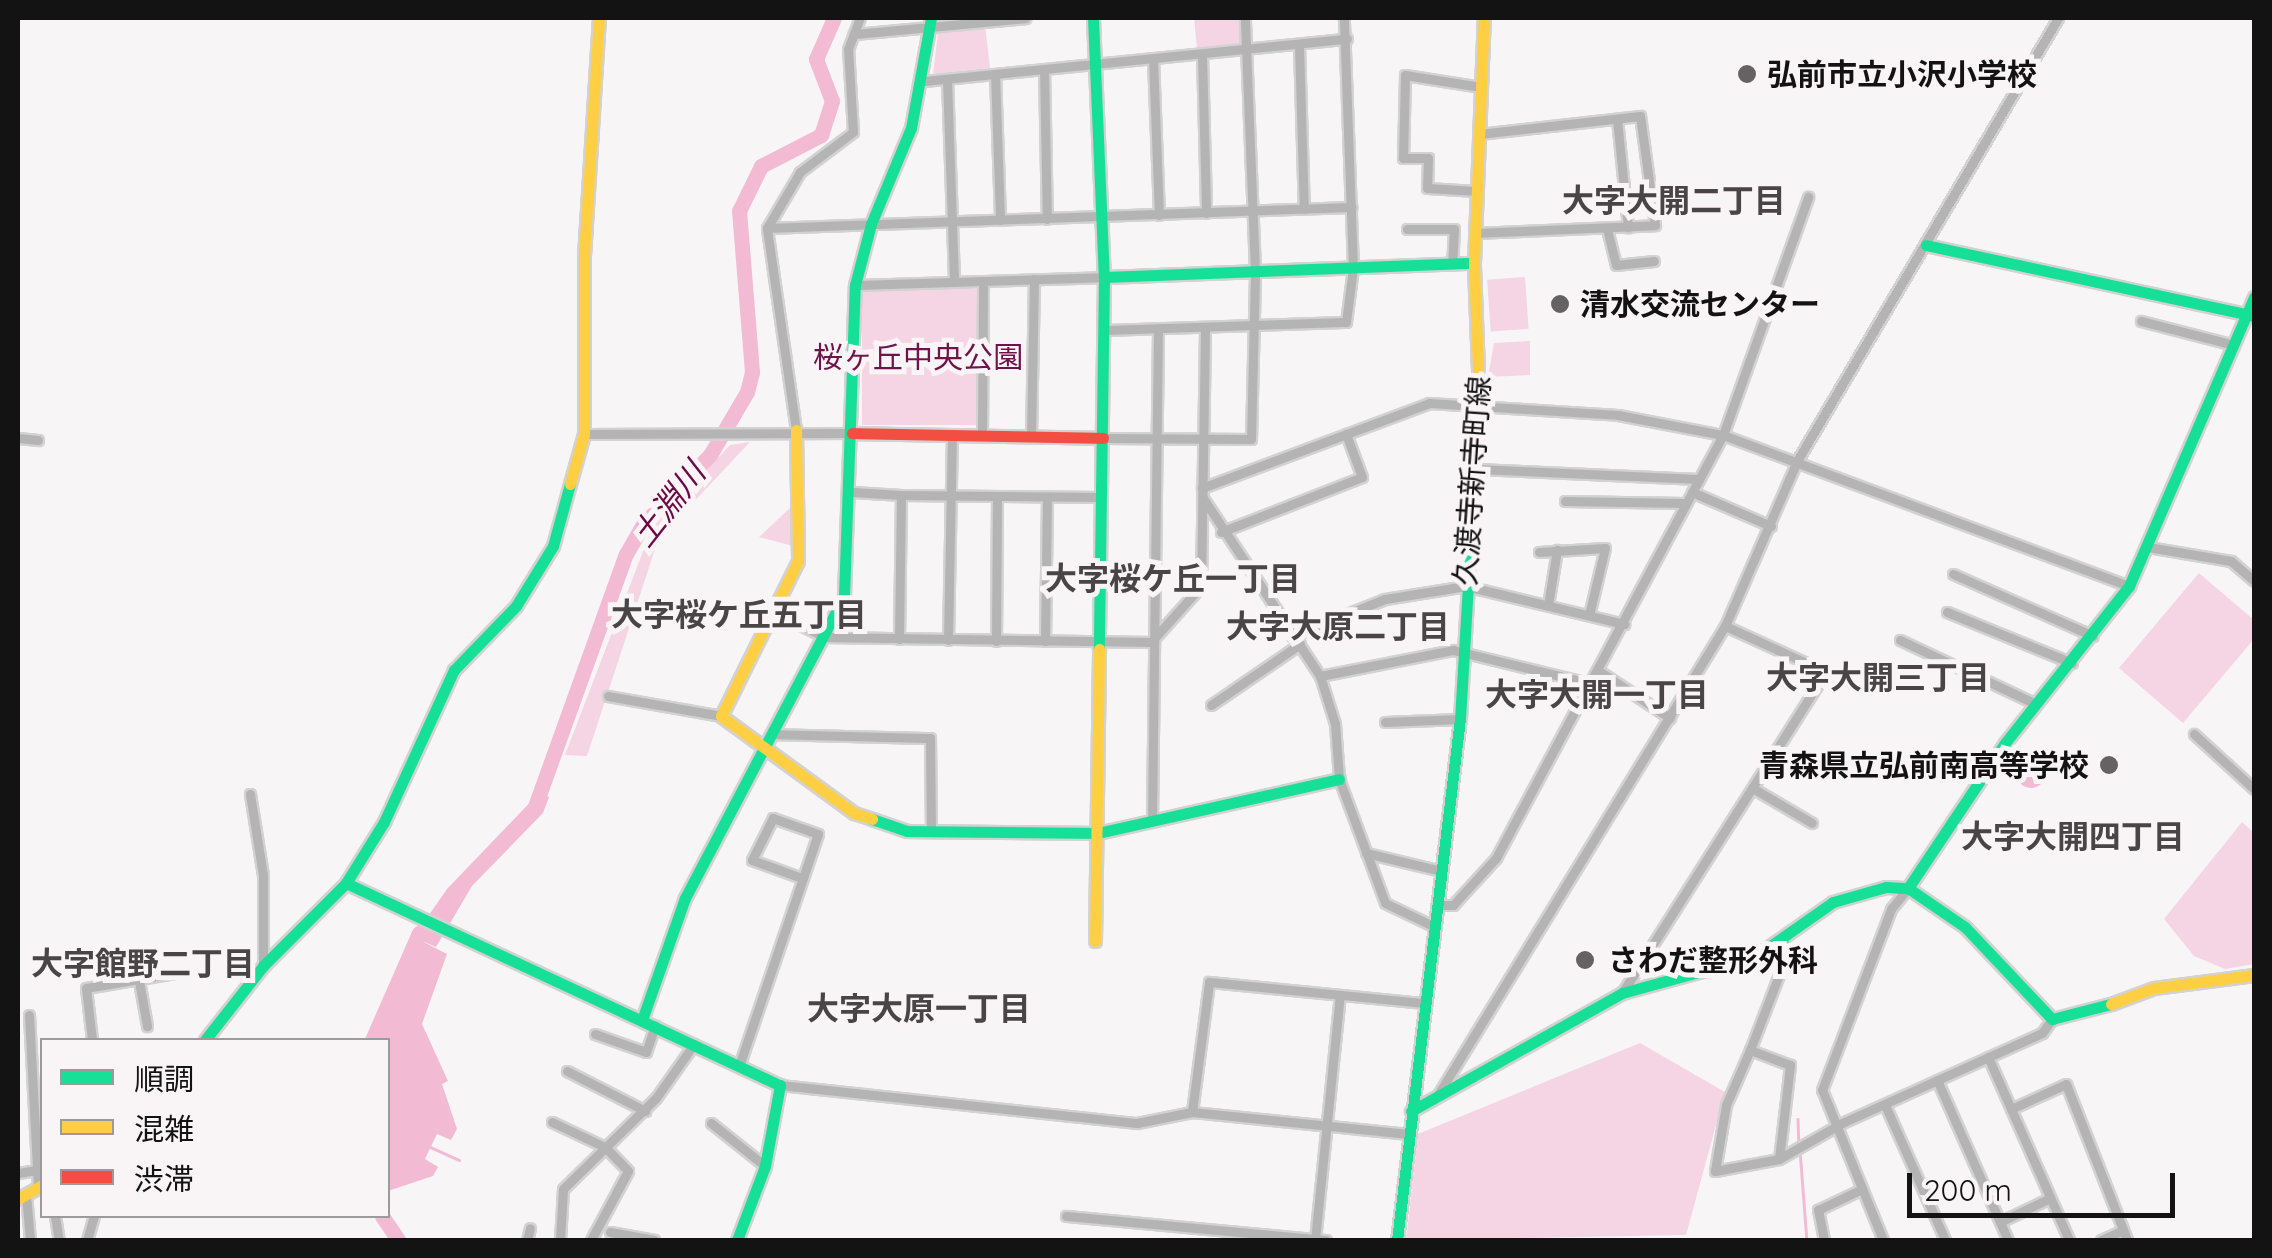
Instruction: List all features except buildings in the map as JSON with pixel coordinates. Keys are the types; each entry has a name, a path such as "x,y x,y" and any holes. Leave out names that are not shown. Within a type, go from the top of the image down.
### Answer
{"street":[{"path":"207,1038 263,966 346,883 384,822 454,670 544,565 584,434 584,256 599,18"},
{"path":"721,716 776,614 798,561 796,430 767,228 800,172 853,132 848,63 860,18"},
{"path":"854,34 931,22 1025,18"},
{"path":"1093,18 1099,64 1104,277 1096,941"},
{"path":"584,434 796,430 1251,439 1255,271 1245,18"},
{"path":"1104,330 1346,322 1353,268 1344,18"},
{"name":"久渡寺新寺町線","path":"1397,1240 1460,719 1480,404 1474,263 1484,18"},
{"path":"1438,1096 1724,626 1797,462 2058,18"},
{"path":"642,1020 685,898 825,637 850,572 855,285 871,224 924,82 931,22"},
{"path":"924,82 1347,39"},
{"path":"1299,45 1304,209"},
{"path":"1202,55 1206,213"},
{"path":"1153,59 1159,215"},
{"path":"1044,69 1047,219"},
{"path":"995,74 1000,220"},
{"path":"1476,191 1427,188 1428,158 1403,158 1406,75 1482,87"},
{"path":"946,79 954,282"},
{"path":"1475,233 1655,224 1640,116 1479,134"},
{"path":"1617,118 1628,227"},
{"path":"1437,906 1453,904 1496,858 1724,435 1808,198"},
{"path":"767,228 1352,207"},
{"path":"1407,229 1454,229 1452,264"},
{"path":"1606,229 1616,265 1654,262"},
{"path":"1926,245 2248,314"},
{"path":"855,285 1474,263"},
{"path":"1030,436 1034,279"},
{"path":"982,436 983,280"},
{"path":"1882,1240 1832,1128 1822,1090 1830,1056 1891,908 2036,704 2129,586 2230,344 2254,297"},
{"path":"2141,321 2230,344"},
{"path":"776,614 825,637 1152,642 1201,586 1205,327"},
{"path":"1152,821 1158,328"},
{"path":"1202,492 1429,403 1656,419 1724,435 2129,586"},
{"path":"1221,532 1362,477 1346,434"},
{"path":"948,640 952,435"},
{"path":"18,438 38,440"},
{"path":"1476,469 1699,479"},
{"path":"852,492 1101,497"},
{"path":"1202,492 1221,532 1320,676 1335,724 1339,779 1385,904 1434,927"},
{"path":"1692,492 1771,526"},
{"path":"899,639 902,494"},
{"path":"996,641 998,497"},
{"path":"1044,642 1047,497"},
{"path":"1564,501 1684,503"},
{"path":"2148,547 2232,561 2254,581"},
{"path":"1539,552 1605,548 1590,615"},
{"path":"1548,605 1557,550"},
{"path":"1954,574 2093,636"},
{"path":"1211,705 1296,640 1385,598 1466,586 1624,624"},
{"path":"1947,612 2072,662"},
{"path":"1622,993 1826,672 1724,626"},
{"path":"1900,640 2036,704"},
{"path":"1320,676 1394,657 1462,652 1593,684"},
{"path":"1600,671 1670,718"},
{"path":"608,696 721,716 854,814 890,828 1098,833 1339,779"},
{"path":"1385,722 1460,719"},
{"path":"774,734 930,738 932,832"},
{"path":"2194,734 2254,789"},
{"path":"1754,789 1812,823"},
{"path":"250,794 263,875 263,966"},
{"path":"740,1066 818,834 773,818 752,860 802,878"},
{"path":"1366,853 1442,871"},
{"path":"346,883 780,1085 1137,1123 1192,1112 1408,1134"},
{"path":"1411,1110 1622,993 1756,956 1784,942 1833,902 1855,893 1908,888 1965,927 2052,1019 2069,1020 2154,988 2254,975"},
{"path":"1784,942 1784,962 1726,1105 1715,1171 1778,1159 1832,1128 2042,1033 2052,1019"},
{"path":"92,1038 86,988 181,972"},
{"path":"139,981 147,1026"},
{"path":"1192,1112 1208,982 1425,1003"},
{"path":"1315,1240 1340,995"},
{"path":"29,1015 40,1186 22,1197 30,1240"},
{"path":"595,1034 646,1052 656,1026"},
{"path":"560,1240 563,1189 644,1111 694,1044"},
{"path":"1750,1050 1790,1065 1778,1159"},
{"path":"1988,1057 2069,1240"},
{"path":"566,1071 644,1111"},
{"path":"1937,1080 2008,1240"},
{"path":"2011,1109 2066,1084 2125,1236 2101,1240"},
{"path":"737,1240 765,1166 780,1085"},
{"path":"1885,1105 1946,1240"},
{"path":"552,1122 605,1147 628,1171 592,1240"},
{"path":"711,1123 765,1166"},
{"path":"18,1173 37,1170"},
{"path":"1824,1240 1818,1210 1860,1190"},
{"path":"2000,1222 2050,1198"},
{"path":"1066,1216 1326,1240"},
{"path":"527,1240 530,1228"},
{"path":"610,1232 654,1240"}],"green space":[{"path":"1194,18 1241,18 1244,43 1197,48"},
{"path":"985,25 990,68 933,74 938,33"},
{"path":"1525,277 1529,329 1491,332 1487,280"},
{"name":"桜ヶ丘中央公園","path":"862,289 979,289 979,425 862,425"},
{"path":"1530,341 1530,375 1488,377 1494,343"},
{"path":"750,442 658,540 587,756 565,755 652,528 730,445"},
{"path":"791,507 793,546 759,537"},
{"path":"2199,573 2254,620 2254,639 2183,723 2119,668"},
{"path":"2242,822 2254,833 2254,964 2225,969 2194,956 2164,919"},
{"path":"1640,1043 1725,1092 1686,1235 1406,1240 1418,1134"}],"shaded area":[{"path":"2031,758 2045,767 2046,773 2037,787 2031,788 2017,779 2016,773 2025,759"},
{"path":"540,792 549,797 543,813 472,886 436,947 420,940 447,954 422,1024 448,1081 442,1084 457,1129 451,1140 437,1134 425,1159 438,1167 433,1176 390,1190 390,1038 375,1038 383,1010 422,925 447,889"}],"waterway":[{"name":"土淵川","path":"534,809 626,554 644,523 710,455 747,392 752,372 739,211 761,166 821,135 832,101 816,59 834,18"},
{"name":"土淵川","path":"373,1038 419,933 430,926"},
{"path":"1798,1119 1799,1142"},
{"path":"428,1146 459,1160"},
{"path":"1800,1150 1807,1240"},
{"name":"土淵川","path":"383,1218 398,1240"}],"traffic: fast":[{"path":"642,1020 685,898 844,596 855,285 871,224 911,128 931,18"},
{"path":"1093,18 1104,277 1099,649"},
{"path":"1926,245 2254,316"},
{"path":"1104,277 1474,263"},
{"path":"1908,888 2005,743 2129,586 2254,297"},
{"path":"1397,1240 1460,719 1479,396"},
{"path":"207,1038 263,966 346,883 384,822 454,670 516,606 553,546 570,484"},
{"path":"872,819 907,831 1098,833 1339,779"},
{"path":"346,883 780,1085 765,1166 737,1240"},
{"path":"1411,1111 1622,993 1756,956 1833,902 1886,887 1908,888 1965,927 2052,1019 2111,1004"}],"traffic: slow":[{"path":"570,484 584,434 584,256 599,18"},
{"path":"1479,396 1474,263 1484,18"},
{"path":"796,430 798,561 721,716 854,813 872,819"},
{"path":"1095,941 1099,649"},
{"path":"2111,1004 2154,988 2254,975"},
{"path":"18,1199 40,1186"}],"traffic: jam":[{"path":"852,433 1103,438"}],"place":[{"name":"弘前市立小沢小学校","path":"1747,74"},
{"name":"清水交流センター","path":"1560,304"},
{"name":"青森県立弘前南高等学校","path":"2109,765"},
{"name":"さわだ整形外科","path":"1585,960"}],"district":[{"name":"大字大開二丁目","path":"1674,200"},
{"name":"大字桜ケ丘一丁目","path":"1173,578"},
{"name":"大字桜ケ丘五丁目","path":"739,614"},
{"name":"大字大原二丁目","path":"1338,626"},
{"name":"大字大開三丁目","path":"1878,677"},
{"name":"大字大開一丁目","path":"1597,694"},
{"name":"大字大開四丁目","path":"2073,836"},
{"name":"大字館野二丁目","path":"143,963"},
{"name":"大字大原一丁目","path":"919,1008"}]}
